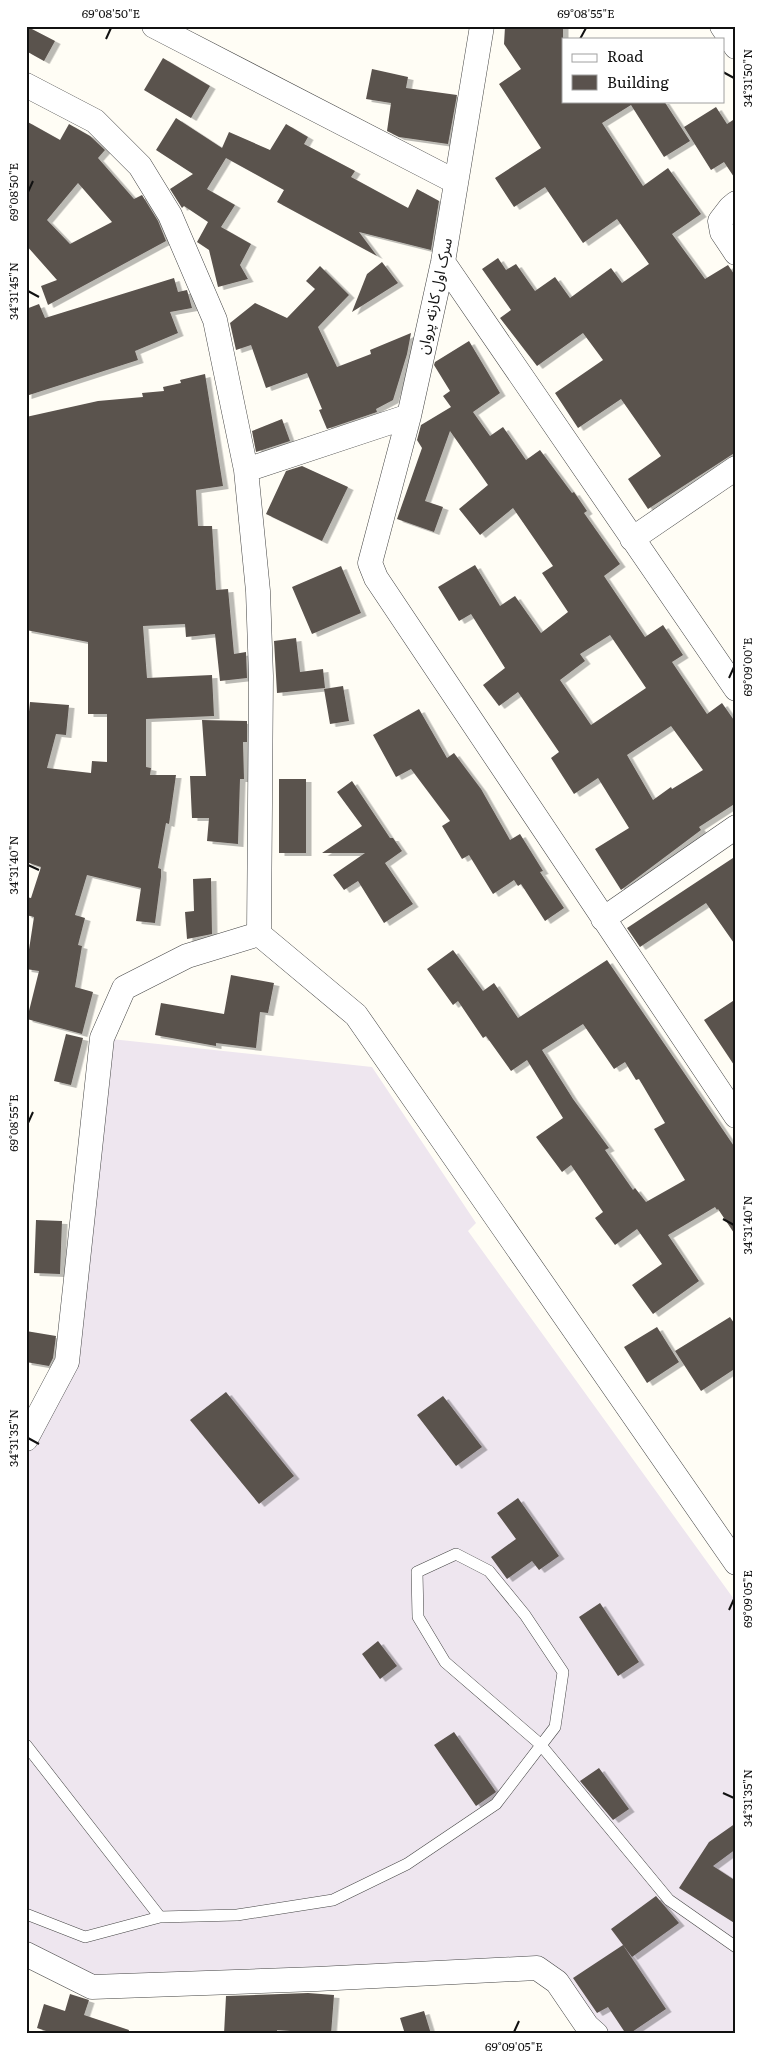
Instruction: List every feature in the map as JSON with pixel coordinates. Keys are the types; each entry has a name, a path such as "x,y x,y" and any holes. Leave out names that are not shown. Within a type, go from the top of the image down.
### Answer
{"street":[{"path":"154,26 456,182"},
{"name":"سرک اول کارته پروان","path":"482,26 443,262 409,416 370,563 376,578 603,919"},
{"path":"722,26 736,47"},
{"path":"26,85 95,121 140,166 170,215 215,320 246,470 258,591 260,667 260,934 356,1015 736,1563"},
{"path":"736,203 720,220 722,232 736,253"},
{"path":"443,262 736,689"},
{"path":"246,470 409,416"},
{"path":"632,539 736,468"},
{"path":"736,827 603,919 736,1116"},
{"path":"26,1439 67,1362 102,1038 124,988 187,956 260,934"},
{"path":"26,1954 92,1987 317,1979 537,1968 557,1982 587,2026 596,2034"}],"lane":[{"path":"26,1914 85,1937 160,1916 237,1915 333,1900 407,1864 496,1804 540,1744 555,1727 563,1672 525,1615 488,1571 456,1554 417,1572 418,1617 445,1662 540,1744 669,1900 736,1947"},
{"path":"26,1746 160,1916"}],"shaded area":[{"path":"102,1038 372,1067 476,1223 468,1231 736,1602 736,2034 596,2034 537,1968 92,1987 26,1954 26,1439 67,1362"}],"building":[{"path":"26,26 55,41 44,61 26,51"},
{"path":"530,26 563,26 562,102 665,102 690,141 664,157 631,105 602,123 643,186 668,168 701,214 672,234 705,279 728,265 736,277 736,452 648,509 628,479 661,456 621,399 578,428 555,393 603,360 583,333 537,366 500,318 511,310 482,269 498,258 506,270 516,264 535,291 555,277 570,298 611,268 622,283 649,264 617,219 583,243 545,187 514,207 495,178 541,148 499,84 521,69 504,44 505,27 532,29"},
{"path":"163,58 210,86 191,118 144,90"},
{"path":"372,69 408,77 406,88 457,95 448,144 399,137 387,131 391,103 366,99"},
{"path":"716,107 727,124 736,118 736,180 724,162 711,170 684,127"},
{"path":"176,118 222,148 229,132 270,150 286,124 308,137 304,144 355,171 351,177 408,208 417,189 439,201 431,250 359,232 377,256 277,202 284,190 226,158 207,189 235,205 221,227 251,244 240,265 248,279 218,287 209,250 197,242 208,222 184,206 182,208 170,189 193,174 156,150"},
{"path":"26,121 60,140 69,124 90,136 105,150 98,158 134,199 142,195 158,221 166,241 48,305 41,286 57,280 26,245","holes":["78,183 112,222 70,244 47,220"]},
{"path":"382,262 398,283 352,312 367,274"},
{"path":"320,266 349,295 318,327 337,367 371,354 370,350 411,333 407,354 393,400 376,409 377,412 327,429 319,410 322,409 307,373 266,388 251,345 236,350 230,323 255,303 287,318 315,289 306,281"},
{"path":"174,278 178,292 187,290 192,308 170,312 178,333 135,351 138,360 26,396 26,309 39,304 45,318"},
{"path":"469,341 500,393 473,412 490,436 503,427 526,460 540,450 572,493 574,492 587,511 584,513 620,564 604,576 645,637 663,625 683,655 672,662 707,714 722,703 736,723 736,803 699,827 701,830 621,890 595,849 629,828 598,778 574,794 551,758 559,752 518,692 499,706 483,685 505,668 471,614 459,621 438,587 475,565 500,606 515,596 541,633 568,612 542,573 553,566 513,508 480,535 459,509 488,485 450,431 425,501 443,507 434,532 397,519 422,448 417,440 421,425 451,407 443,396 450,391 434,365 435,362","holes":["610,635 646,688 591,725 560,680 585,661 580,654","671,726 703,770 672,789 671,787 653,800 627,755"]},
{"path":"205,374 223,486 196,490 198,526 212,526 216,590 228,589 234,654 246,652 247,678 220,681 215,634 186,637 185,624 143,626 147,678 212,675 214,716 146,719 146,767 151,768 150,775 176,775 169,824 166,823 158,868 161,869 161,877 155,923 136,921 141,888 87,875 75,915 85,918 78,945 82,946 75,987 93,992 82,1034 27,1019 39,971 26,969 34,917 26,915 26,897 31,898 41,867 26,862 26,741 30,702 69,705 66,735 56,734 47,768 91,773 92,761 107,762 107,714 88,714 88,642 26,630 26,562 29,561 26,517 26,417 98,401 143,397 142,393 164,391 163,387 181,383 180,380"},
{"path":"282,419 290,441 256,452 252,431"},
{"path":"302,466 348,487 322,541 266,514 286,471"},
{"path":"341,566 361,613 312,634 292,587"},
{"path":"296,638 300,672 323,669 325,688 277,693 274,641"},
{"path":"343,686 349,721 330,724 324,689"},
{"path":"419,709 447,758 454,753 481,789 510,840 520,834 543,871 540,872 564,908 545,921 521,884 518,886 514,880 493,894 469,855 462,859 442,826 450,821 411,769 396,777 373,735"},
{"path":"202,720 247,721 247,742 243,742 244,779 240,779 238,844 207,841 209,818 192,818 190,776 206,776"},
{"path":"279,779 306,779 306,853 279,853"},
{"path":"352,781 390,838 393,838 402,851 385,863 413,904 384,923 358,881 344,890 333,875 365,853 322,853 362,826 337,792"},
{"path":"736,856 736,946 706,903 640,947 627,928"},
{"path":"211,878 212,934 187,939 185,912 194,911 193,879"},
{"path":"453,950 483,991 494,983 518,1018 607,960 736,1149 736,1236 715,1207 668,1235 699,1281 653,1314 632,1285 662,1264 637,1229 615,1245 595,1218 603,1212 571,1165 562,1172 536,1137 563,1118 527,1060 511,1071 486,1036 483,1038 458,1001 453,1005 427,969","holes":["583,1024 614,1069 625,1062 636,1080 639,1079 665,1123 654,1129 685,1180 646,1202 635,1188 633,1190 605,1150 609,1148 573,1099 542,1050"]},
{"path":"231,975 274,983 268,1013 260,1012 256,1048 216,1043 216,1046 155,1035 161,1003 224,1014"},
{"path":"736,999 736,1068 704,1020"},
{"path":"66,1034 83,1038 71,1085 54,1081"},
{"path":"36,1220 62,1221 60,1274 34,1273"},
{"path":"730,1317 736,1326 736,1368 701,1391 675,1351"},
{"path":"657,1327 679,1362 647,1383 624,1347"},
{"path":"26,1331 56,1336 53,1358 49,1366 26,1362"},
{"path":"226,1392 294,1476 259,1504 190,1420"},
{"path":"443,1396 482,1447 456,1466 417,1415"},
{"path":"518,1498 559,1556 539,1570 532,1561 507,1579 491,1557 516,1539 497,1513"},
{"path":"600,1603 639,1662 618,1676 579,1617"},
{"path":"378,1641 397,1666 380,1679 362,1654"},
{"path":"454,1732 496,1792 476,1806 434,1745"},
{"path":"599,1768 629,1809 613,1820 580,1781"},
{"path":"736,1823 736,1849 713,1866 736,1881 736,1924 679,1888 709,1842"},
{"path":"656,1896 679,1923 632,1957 611,1929"},
{"path":"623,1945 666,2009 629,2034 626,2034 608,2007 597,2013 573,1978"},
{"path":"308,1993 334,1995 331,2034 277,2030 277,2034 224,2034 226,1996"},
{"path":"70,1994 89,2000 84,2015 129,2030 128,2034 55,2034 37,2028 44,2004 65,2011"},
{"path":"424,2011 431,2034 405,2034 400,2018"}]}
